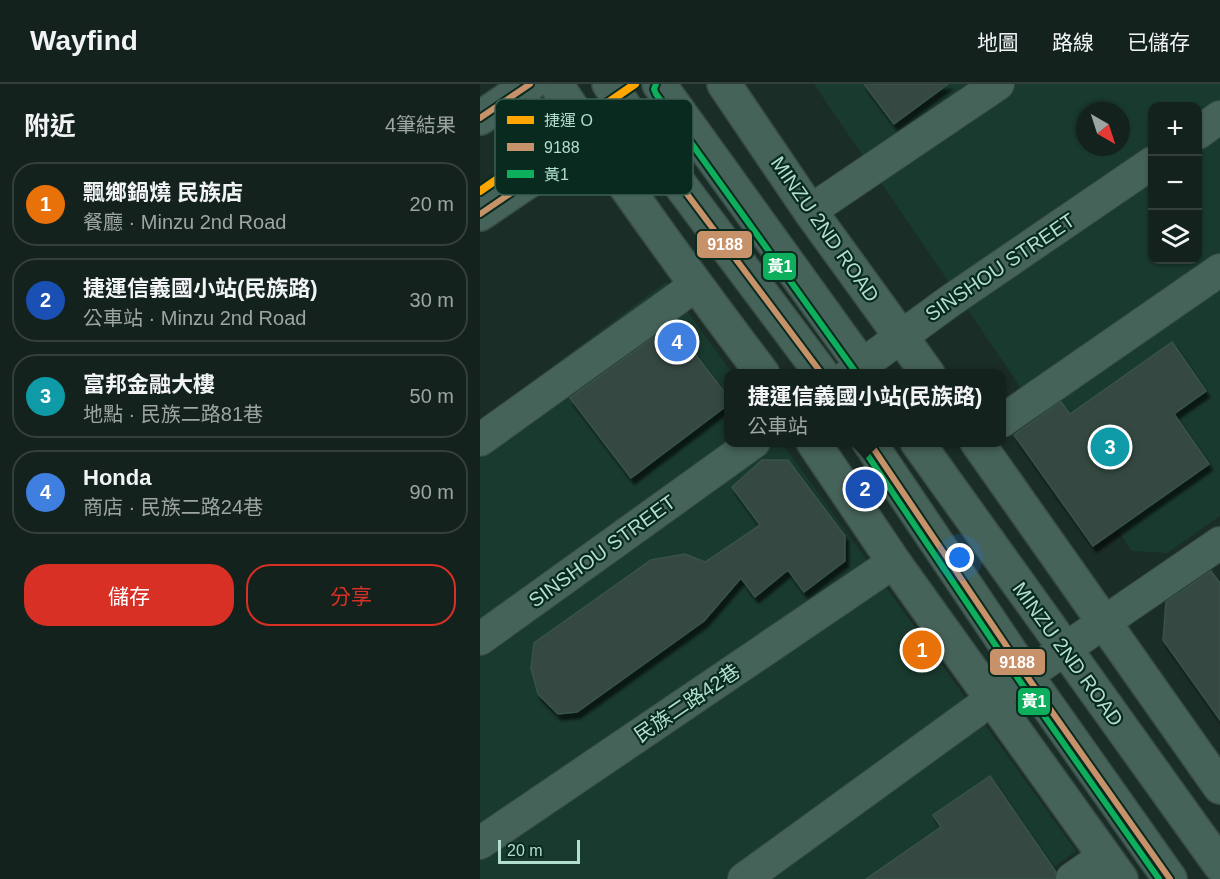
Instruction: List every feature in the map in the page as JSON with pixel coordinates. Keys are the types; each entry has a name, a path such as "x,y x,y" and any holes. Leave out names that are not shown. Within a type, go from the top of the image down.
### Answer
{"street":[{"path":"556,84 566,99"},
{"path":"609,84 619,99"},
{"name":"MINZU 2ND ROAD","path":"724,84 810,211 924,369"},
{"path":"810,211 998,84"},
{"path":"647,99 664,86 673,99"},
{"path":"507,99 523,88"},
{"path":"480,118 495,108"},
{"path":"1202,130 1220,117"},
{"path":"693,128 859,369"},
{"name":"SINSHOU STREET","path":"862,369 901,336 1148,166"},
{"path":"480,214 508,195"},
{"path":"631,195 759,369"},
{"path":"688,195 818,369"},
{"path":"1006,418 1220,270"},
{"path":"480,440 696,285"},
{"name":"SINSHOU STREET","path":"480,639 747,447"},
{"path":"816,447 894,562 1113,867 1072,879"},
{"path":"872,447 1026,675 1170,879"},
{"name":"MINZU 2ND ROAD","path":"921,447 1220,865"},
{"path":"981,447 1220,786"},
{"path":"744,879 1064,648 1220,543"},
{"name":"民族二路42巷","path":"480,843 894,562"}],"shaded area":[{"path":"814,84 1220,84 1220,516 1167,553 1132,551"},
{"path":"666,282 729,369 724,369 724,447 785,447 1076,851 1037,879 480,879 480,420"}],"building":[{"path":"864,84 948,84 894,124"},
{"path":"672,324 724,392 724,408 631,478 570,398"},
{"path":"1172,342 1206,391 1174,414 1209,464 1093,546 1014,435 1061,402 1070,414"},
{"path":"762,460 788,460 845,536 845,561 804,592 788,570 755,597 741,578 704,621 577,712 558,714 538,694 531,668 534,643 651,560 685,554 705,562 760,525 732,487"},
{"path":"1211,571 1220,583 1220,720 1163,640 1166,602"},
{"path":"990,776 1056,872 1054,879 866,879 941,827 933,815"}],"metro line":[{"name":"O","path":"613,99 635,84"},
{"name":"O","path":"480,191 495,181"}],"transit line":[{"name":"9188","path":"508,99 530,84"},
{"name":"黃1","path":"656,84 654,89 660,99"},
{"name":"9188","path":"480,118 495,108"},
{"name":"黃1","path":"693,146 853,369"},
{"name":"9188","path":"480,214 508,195"},
{"name":"9188","path":"688,195 818,369"},
{"name":"黃1","path":"862,447 1019,680 1159,879"},
{"name":"9188","path":"872,447 1026,675 1170,879"}],"place":[{"name":"Honda","path":"677,342"},
{"name":"富邦金融大樓","path":"1110,447"},
{"name":"捷運信義國小站(民族路)","path":"865,489"},
{"name":"飄鄉鍋燒 民族店","path":"922,650"}]}
